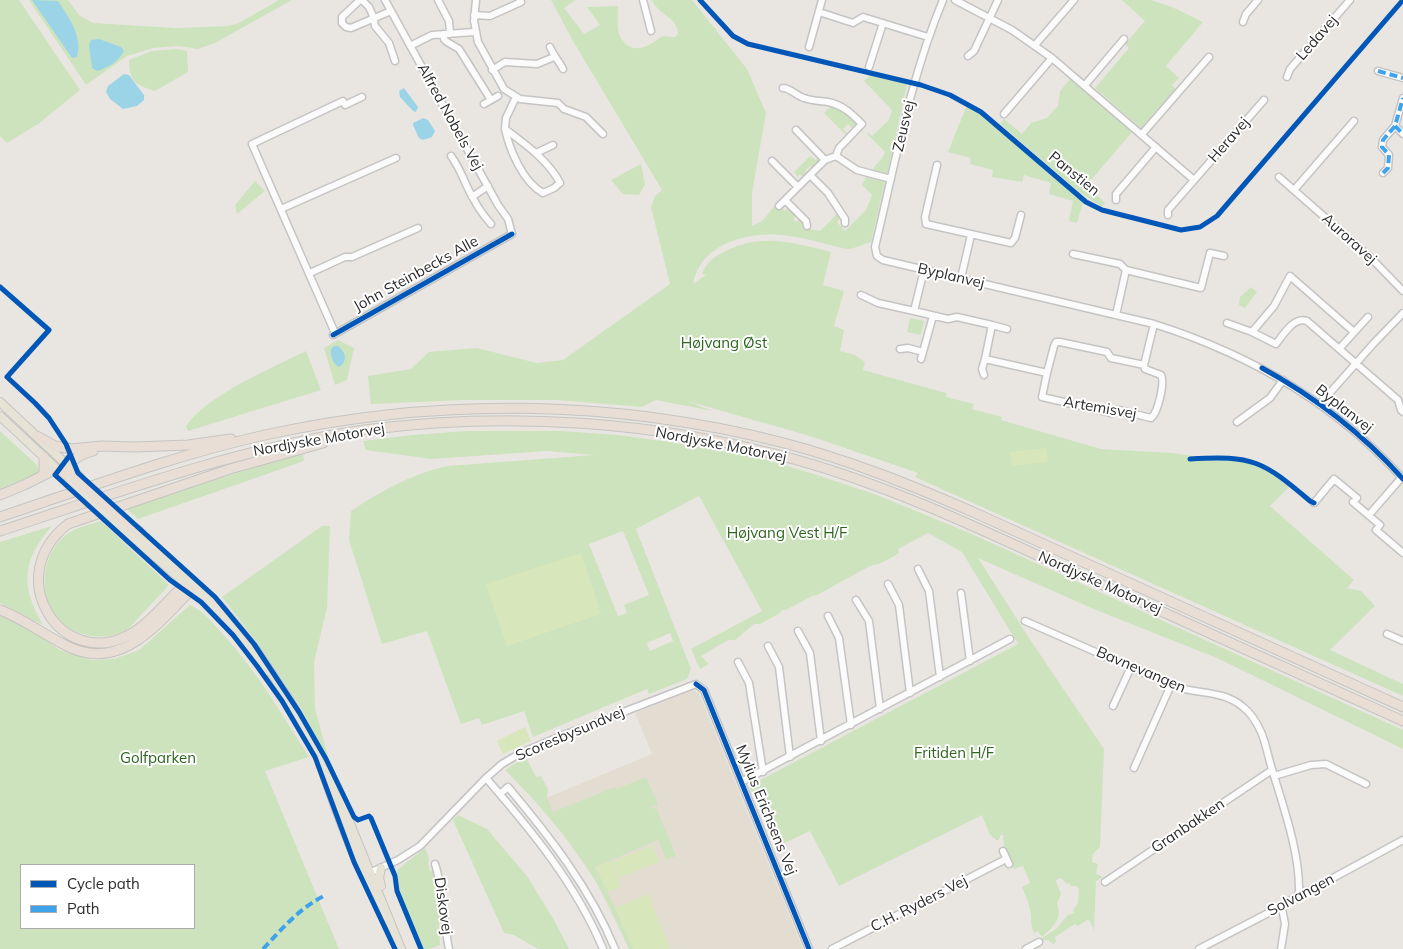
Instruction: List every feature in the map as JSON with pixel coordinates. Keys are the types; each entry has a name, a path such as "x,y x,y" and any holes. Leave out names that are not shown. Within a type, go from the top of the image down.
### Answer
{"highway":[{"name":"Nordjyske Motorvej","path":"0,517 188,456 262,436 352,419 416,412 484,408 548,408 624,414 678,421 785,444 850,463 948,501 1403,706"},
{"name":"Nordjyske Motorvej","path":"0,531 138,485 228,458 295,442 406,425 469,421 538,421 624,427 706,439 795,460 866,482 982,530 1403,721"},
{"path":"188,587 128,635 108,641 87,642 74,638 62,630 47,615 38,596 35,582 36,568 47,542 56,532 68,524 277,455 320,443 362,436 538,421"},
{"path":"36,436 55,446 68,449 101,446 188,445 298,428"},
{"path":"68,474 87,452 113,447"},
{"path":"44,457 44,475"},
{"path":"0,495 44,475 68,474 119,518 139,531"},
{"path":"0,610 22,619 66,646 80,652 103,654 115,652 139,640 188,587"}],"main road":[{"path":"0,402 36,436 68,474"},
{"path":"0,416 44,457 68,474"},
{"path":"119,518 188,587 215,611 243,642 286,703 320,760 333,801 367,874"},
{"path":"139,531 221,607 265,663 300,718 329,772 378,907 400,946"},
{"path":"381,868 379,878 400,946"}],"street":[{"path":"391,11 373,19 351,28 346,27 341,20 344,14 361,0 369,7 373,19 375,26 390,43 395,61"},
{"name":"Alfred Nobels Vej","path":"385,0 508,219 512,234"},
{"path":"438,0 450,21 444,39 459,49 491,100"},
{"path":"476,0 474,32 482,51 504,89 516,97 558,104 586,117 603,134"},
{"path":"474,15 490,16 521,2 520,0"},
{"path":"643,0 650,31"},
{"path":"809,47 822,0"},
{"name":"Zeusvej","path":"876,254 875,247 912,93 928,37 943,0"},
{"path":"955,0 990,17 1035,45 1194,180"},
{"path":"968,56 974,51 998,0"},
{"path":"1035,45 1074,0"},
{"path":"1243,22 1246,14 1258,0"},
{"name":"Ledavej","path":"1287,77 1290,69 1350,0"},
{"path":"819,12 854,23 863,17 928,37"},
{"path":"869,67 883,23"},
{"path":"410,46 425,38 474,32"},
{"path":"1084,85 1124,39"},
{"path":"550,47 562,69"},
{"path":"1142,134 1209,56"},
{"path":"492,70 505,62 537,64 554,57"},
{"path":"1004,114 1052,58"},
{"path":"1378,71 1403,78"},
{"path":"779,206 825,160 836,156 839,148 862,124 851,113 838,105 806,99 787,88 783,88"},
{"path":"484,104 498,96"},
{"name":"John Steinbecks Alle","path":"362,97 345,105 343,101 252,144 310,273 334,334 512,234"},
{"path":"505,129 536,153 560,183 543,193 519,169 508,143 505,129 506,118 516,97"},
{"path":"1383,173 1388,168 1389,155 1382,147 1383,140 1395,126 1403,98"},
{"name":"Heravej","path":"1168,215 1168,210 1264,100"},
{"path":"1294,190 1354,121"},
{"path":"1395,126 1403,134"},
{"path":"796,130 825,160"},
{"path":"536,153 553,145"},
{"path":"1116,200 1116,194 1156,148"},
{"path":"450,156 461,170 480,211 491,224"},
{"path":"836,156 857,170 891,179"},
{"path":"281,209 396,158"},
{"path":"772,161 798,187"},
{"path":"937,165 924,221 930,225 1012,243 1015,238 1020,215"},
{"path":"810,175 833,199 846,223"},
{"name":"Auroravej","path":"1279,177 1370,257 1403,291"},
{"path":"472,196 488,186"},
{"path":"785,200 806,221 807,226"},
{"path":"310,273 418,228"},
{"path":"960,278 971,235"},
{"path":"1074,254 1120,264 1126,270 1201,288 1210,253 1224,256"},
{"name":"Byplanvej","path":"876,254 881,259 924,270 1154,324 1186,334 1232,353 1283,380 1320,404 1356,433 1402,478"},
{"path":"914,311 924,270"},
{"path":"1116,315 1126,270"},
{"path":"1252,332 1274,306 1290,276 1354,332"},
{"path":"861,295 878,303 948,320 957,317 1007,329"},
{"path":"1320,404 1403,313"},
{"path":"922,359 933,316"},
{"path":"1339,349 1368,317"},
{"path":"1227,323 1252,332 1276,344 1296,322 1303,320 1398,400 1403,412"},
{"path":"1144,365 1154,324"},
{"path":"984,375 982,369 992,325"},
{"name":"Artemisvej","path":"1056,342 1107,352 1111,358 1144,365 1145,369 1160,375 1163,380 1156,412 1151,418 1119,410 1112,413 1039,397 1056,342"},
{"path":"900,349 908,348 924,352"},
{"path":"985,359 1047,373"},
{"path":"1237,422 1270,398 1283,380"},
{"path":"1368,515 1402,478"},
{"path":"1314,503 1334,479 1357,498 1353,502 1380,525 1376,530 1403,553"},
{"path":"918,569 929,591 940,677"},
{"path":"888,584 899,605 910,693"},
{"path":"961,593 970,661"},
{"path":"856,600 869,621 880,710"},
{"path":"828,616 840,638 851,725"},
{"name":"Bavnevangen","path":"1025,621 1171,685 1187,691 1225,696 1243,707 1250,714 1262,733 1292,840 1299,892"},
{"path":"798,631 810,653 821,740"},
{"path":"1388,634 1403,641"},
{"path":"741,782 880,710 1010,639"},
{"path":"768,646 780,668 790,757"},
{"path":"738,662 749,683 762,772"},
{"path":"1113,706 1131,667"},
{"name":"Scoresbysundvej","path":"367,874 398,860 423,843 486,778 502,764 519,754 696,684"},
{"name":"Mylius Erichsens Vej","path":"696,684 704,690 809,949"},
{"path":"1134,768 1171,685"},
{"name":"Granbakken","path":"1105,882 1273,773 1311,765 1326,764 1366,784"},
{"path":"486,778 535,836 571,888 602,946 611,939"},
{"path":"500,794 508,787 544,829 580,882 616,949"},
{"path":"535,836 544,829"},
{"name":"Solvangen","path":"1199,949 1266,914 1282,908 1284,904 1298,896 1299,892 1309,891 1403,840"},
{"name":"C.H. Ryders Vej","path":"832,949 1008,861 1003,851"},
{"name":"Diskovej","path":"435,864 443,897 449,949"},
{"path":"571,888 580,882"},
{"path":"1281,949 1285,924 1282,908"},
{"path":"1026,949 1039,942"}],"shaded area":[{"path":"693,690 699,693 803,949 629,949 594,878 536,802 652,754 635,713"}],"green space":[{"path":"0,0 19,0 80,90 38,124 7,143 0,136"},
{"path":"29,0 68,0 79,15 93,23 176,28 228,26 239,23 279,0 292,0 215,43 198,49 179,46 153,48 127,56 86,85"},
{"name":"Højvang Øst","path":"551,0 576,0 564,8 584,34 600,25 587,7 618,6 619,35 626,44 631,47 640,48 649,45 662,36 675,37 678,34 675,23 658,9 652,0 692,0 747,69 766,113 752,193 752,226 762,221 777,203 785,211 788,208 796,216 793,219 796,222 799,219 803,223 802,228 804,230 820,231 837,214 840,218 837,222 845,231 866,210 872,195 862,185 866,177 885,182 871,242 849,249 789,236 760,235 745,237 717,248 698,269 693,284 706,275 702,274 703,271 715,257 734,247 748,243 761,241 788,242 831,252 823,285 844,291 834,326 844,330 840,351 855,355 865,362 863,370 946,393 946,397 974,404 972,409 1002,417 1001,420 1101,449 1172,453 1252,462 1265,468 1289,487 1270,506 1354,580 1347,588 1361,591 1375,606 1330,650 1403,684 1403,696 915,477 918,473 810,436 687,401 713,411 656,400 642,407 558,400 465,400 371,404 368,376 411,369 429,352 477,348 537,363 563,360 670,284 651,207 655,196 662,190 573,41"},
{"path":"1122,0 1151,0 1172,7 1203,22 1166,66 1179,78 1172,85 1176,89 1142,129 1095,88 1129,48 1125,44 1145,21"},
{"path":"177,49 187,51 188,72 155,91 143,87 132,78 129,60 152,51"},
{"path":"870,75 907,84 887,175 872,172 885,152 867,134 869,133 872,136 889,120 892,110 864,81"},
{"path":"1071,78 1132,132 1086,186 1105,203 1102,207 1078,191 1000,124 1004,119 1022,134 1031,123 1047,118 1058,106 1060,91"},
{"path":"967,105 995,125 1083,202 1077,223 1069,221 1073,201 1049,194 1051,183 1024,175 1022,182 992,177 993,170 970,164 971,158 948,152"},
{"path":"831,106 839,108 856,122 853,129 848,124 843,129 848,134 846,135 824,113"},
{"path":"810,156 815,160 819,157 820,161 813,169 810,166 805,171 806,176 802,177 800,174 798,177 794,172"},
{"path":"641,164 645,185 639,195 623,194 611,180"},
{"path":"255,181 265,191 237,214 235,205"},
{"path":"1251,287 1257,292 1245,308 1239,305 1240,297"},
{"path":"910,318 924,321 921,335 907,332"},
{"path":"338,340 354,348 347,380 335,385 324,348"},
{"path":"306,351 321,390 188,431 186,426 196,415 224,393"},
{"path":"0,431 37,465 39,471 34,475 0,489"},
{"path":"467,431 561,431 618,435 757,457 811,473 877,495 972,534 1403,730 1403,749 1217,658 1096,610 978,558 1104,749 1100,847 1093,854 1092,862 1098,864 1096,874 1103,877 1096,881 1094,931 1090,921 1087,920 1078,926 1075,924 1055,937 1056,941 1053,944 1048,940 1043,940 1042,938 1056,929 1068,915 1074,913 1073,910 1078,903 1079,889 1059,878 1056,881 1061,894 1057,904 1058,919 1053,927 1042,937 1038,931 1034,933 1029,905 1022,887 1030,883 1023,866 1014,869 1004,848 1003,835 1001,835 998,841 990,835 982,815 839,886 810,831 776,847 749,786 1018,644 962,552 928,533 898,549 899,553 889,559 870,566 817,595 786,610 782,610 760,624 754,624 735,640 728,640 701,656 709,664 700,669 691,649 762,611 699,496 636,529 691,669 687,679 649,694 647,689 533,737 524,711 482,725 479,718 461,724 427,631 382,644 349,540 351,511 410,478 448,466 594,455 547,451 431,459 366,450 363,441","holes":["623,531 649,595 624,605 627,613 618,616 589,544","670,633 673,641 650,651 647,643"]},
{"path":"1046,448 1048,462 1012,466 1010,452"},
{"path":"303,454 304,461 138,519 126,508 281,459"},
{"path":"101,521 169,585 127,630 118,634 99,637 69,628 54,615 49,605 45,581 49,558 62,538 75,529"},
{"path":"52,526 35,550 28,574 30,598 43,625 0,603 0,542"},
{"path":"322,526 330,526 327,608 314,662 315,709 330,763 298,704 262,649 222,597"},
{"path":"581,553 601,614 507,646 486,584"},
{"name":"Golfparken","path":"190,605 206,616 244,660 267,691 309,757 265,771 339,949 0,949 0,616 24,625 60,650 91,660 114,659 139,650"},
{"path":"525,727 531,741 503,754 497,741"},
{"path":"526,757 536,777 541,776 548,789 547,798 553,812 615,787 616,789 646,777 658,804 650,808 656,807 676,856 666,860 658,840 595,867 636,949 629,949 603,894 563,834 505,770"},
{"path":"458,815 487,829 527,876 569,949 538,949 514,935 504,933 453,820"},
{"path":"653,845 659,862 619,878 612,862"},
{"path":"425,848 429,858 430,871 433,870 438,890 440,945 429,949 423,949 407,911 400,891 397,870"},
{"path":"611,861 621,887 607,892 597,867"},
{"path":"648,894 670,949 633,949 615,908"}],"water":[{"path":"32,0 58,1 77,35 77,57 72,58"},
{"path":"99,39 121,47 124,51 113,64 97,71 92,68 89,45 91,40"},
{"path":"124,74 129,75 144,95 144,100 137,106 123,109 110,99 106,92 108,86"},
{"path":"404,88 418,107 416,112 400,97 399,91"},
{"path":"423,118 428,120 435,131 432,137 423,140 419,138 413,123"},
{"path":"334,346 341,348 345,357 344,362 339,367 335,364 332,357 331,349"}],"marked path":[{"path":"1378,71 1403,78"},
{"path":"1383,173 1388,168 1389,155 1382,147 1383,140 1395,126 1403,98"},
{"path":"1395,126 1403,134"},
{"path":"263,949 299,912 326,895"}],"cycle path":[{"name":"Panstien","path":"700,0 733,36 748,44 921,85 950,95 981,112 1086,202 1102,210 1181,230 1200,227 1217,216 1403,0"},
{"path":"333,335 512,234"},
{"path":"0,287 49,330 7,377 49,418 66,444 78,473 215,597 254,644 299,712 326,759 354,817 358,820 369,816 371,818 395,876 397,891 421,949"},
{"path":"1262,368 1301,391 1355,432 1388,462 1403,479"},
{"path":"70,455 55,475 170,580 201,602 233,635 282,701 315,757 354,862 395,949"},
{"path":"1190,459 1229,458 1256,464 1280,477 1314,503"},
{"path":"696,684 704,690 809,949"}],"park label":[{"name":"Højvang Vest H/F","path":"787,533"},
{"name":"Fritiden H/F","path":"954,753"}]}
